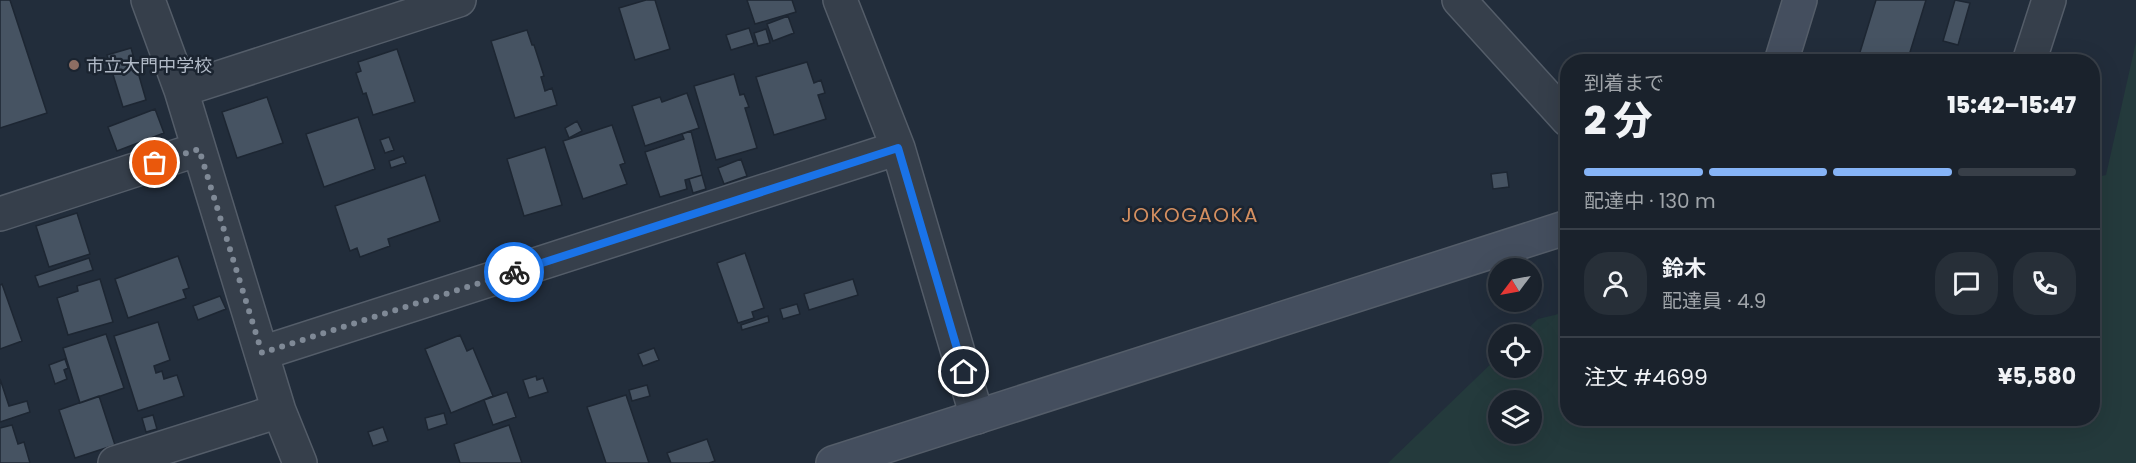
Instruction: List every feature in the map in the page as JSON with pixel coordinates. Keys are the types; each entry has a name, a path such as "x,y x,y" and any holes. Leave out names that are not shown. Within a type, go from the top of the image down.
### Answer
{"street":[{"path":"148,0 181,90 279,411 300,463"},
{"path":"181,90 459,0"},
{"path":"840,0 898,148 977,417"},
{"path":"1459,0 1560,111"},
{"path":"1783,54 1800,0"},
{"path":"2032,54 2049,0"},
{"path":"262,353 898,148"},
{"path":"0,214 199,149"},
{"path":"833,463 1560,230"},
{"path":"115,463 279,411"}],"green space":[{"path":"2136,42 2136,463 1388,463 1488,367 1488,378 1542,378 1542,324 1533,324 1538,319 1560,314 1560,426 2100,426 2100,176 2106,175"}],"building":[{"path":"0,0 10,0 47,113 0,128"},
{"path":"646,0 655,0 670,49 635,60 619,8"},
{"path":"747,0 792,0 796,12 755,24"},
{"path":"1876,0 1926,0 1909,54 1859,54"},
{"path":"1955,0 1970,3 1958,45 1943,41"},
{"path":"788,16 794,33 773,41 767,24"},
{"path":"749,28 754,43 731,50 726,35"},
{"path":"766,29 770,43 758,46 754,33"},
{"path":"527,30 544,76 541,77 545,91 552,88 557,105 515,118 491,41"},
{"path":"131,48 146,100 123,107 107,55"},
{"path":"397,49 415,102 373,115 356,73 361,71 358,62"},
{"path":"807,62 814,83 821,80 825,93 818,95 826,119 774,135 756,77"},
{"path":"734,74 740,95 744,94 749,107 745,108 757,148 716,160 694,86"},
{"path":"687,93 699,128 645,146 632,106 660,97 662,102"},
{"path":"267,97 283,143 237,158 222,112"},
{"path":"155,109 164,133 117,151 108,127"},
{"path":"358,117 375,169 324,187 306,134"},
{"path":"577,121 582,131 569,138 565,128"},
{"path":"612,125 625,163 620,165 627,184 583,199 563,141"},
{"path":"691,131 702,175 685,180 687,189 660,197 645,152 684,139 682,134"},
{"path":"389,137 394,150 385,153 380,140"},
{"path":"545,147 562,205 524,216 507,159"},
{"path":"403,156 406,163 391,168 389,161"},
{"path":"741,159 747,176 724,184 718,168"},
{"path":"1507,172 1509,187 1493,189 1491,174"},
{"path":"425,175 440,221 388,239 390,246 360,257 357,248 350,251 335,206"},
{"path":"702,175 706,189 693,193 689,179"},
{"path":"77,213 90,254 49,267 36,226"},
{"path":"745,253 764,308 752,312 754,318 738,323 717,263"},
{"path":"178,256 189,288 183,290 186,298 128,318 115,279"},
{"path":"89,258 93,270 39,287 35,276"},
{"path":"100,279 113,322 68,335 57,298 78,291 77,286"},
{"path":"853,279 858,295 809,310 804,294"},
{"path":"2,284 22,341 0,349 0,285"},
{"path":"220,296 226,309 198,320 193,306"},
{"path":"797,304 800,314 783,319 780,309"},
{"path":"768,316 769,322 742,330 741,325"},
{"path":"158,322 170,360 154,366 156,373 162,371 164,379 177,375 184,396 138,411 114,336"},
{"path":"106,334 124,388 80,403 63,348"},
{"path":"460,335 467,351 473,348 493,396 451,413 425,349"},
{"path":"654,348 659,360 643,366 638,354"},
{"path":"65,359 68,368 64,370 67,379 55,384 49,365"},
{"path":"536,376 537,380 543,378 548,392 529,398 523,380"},
{"path":"0,379 9,406 27,401 30,412 0,422"},
{"path":"647,385 650,396 632,401 629,390"},
{"path":"507,392 516,417 493,425 484,400"},
{"path":"626,395 649,463 606,463 587,407"},
{"path":"99,396 115,445 75,458 59,410"},
{"path":"444,413 447,424 428,430 425,418"},
{"path":"153,415 157,429 146,432 142,418"},
{"path":"12,425 18,444 24,442 30,463 0,463 0,428"},
{"path":"509,425 522,463 460,463 454,444"},
{"path":"383,427 388,441 373,446 368,432"},
{"path":"707,439 715,461 671,463 667,453"}],"way so far":[{"path":"155,163 199,149 262,353 514,272"}],"place":[{"name":"市立大門中学校","path":"74,65"}],"district":[{"name":"JOKOGAOKA","path":"1190,215"}],"route":[{"path":"514,272 898,148 964,372"}]}
